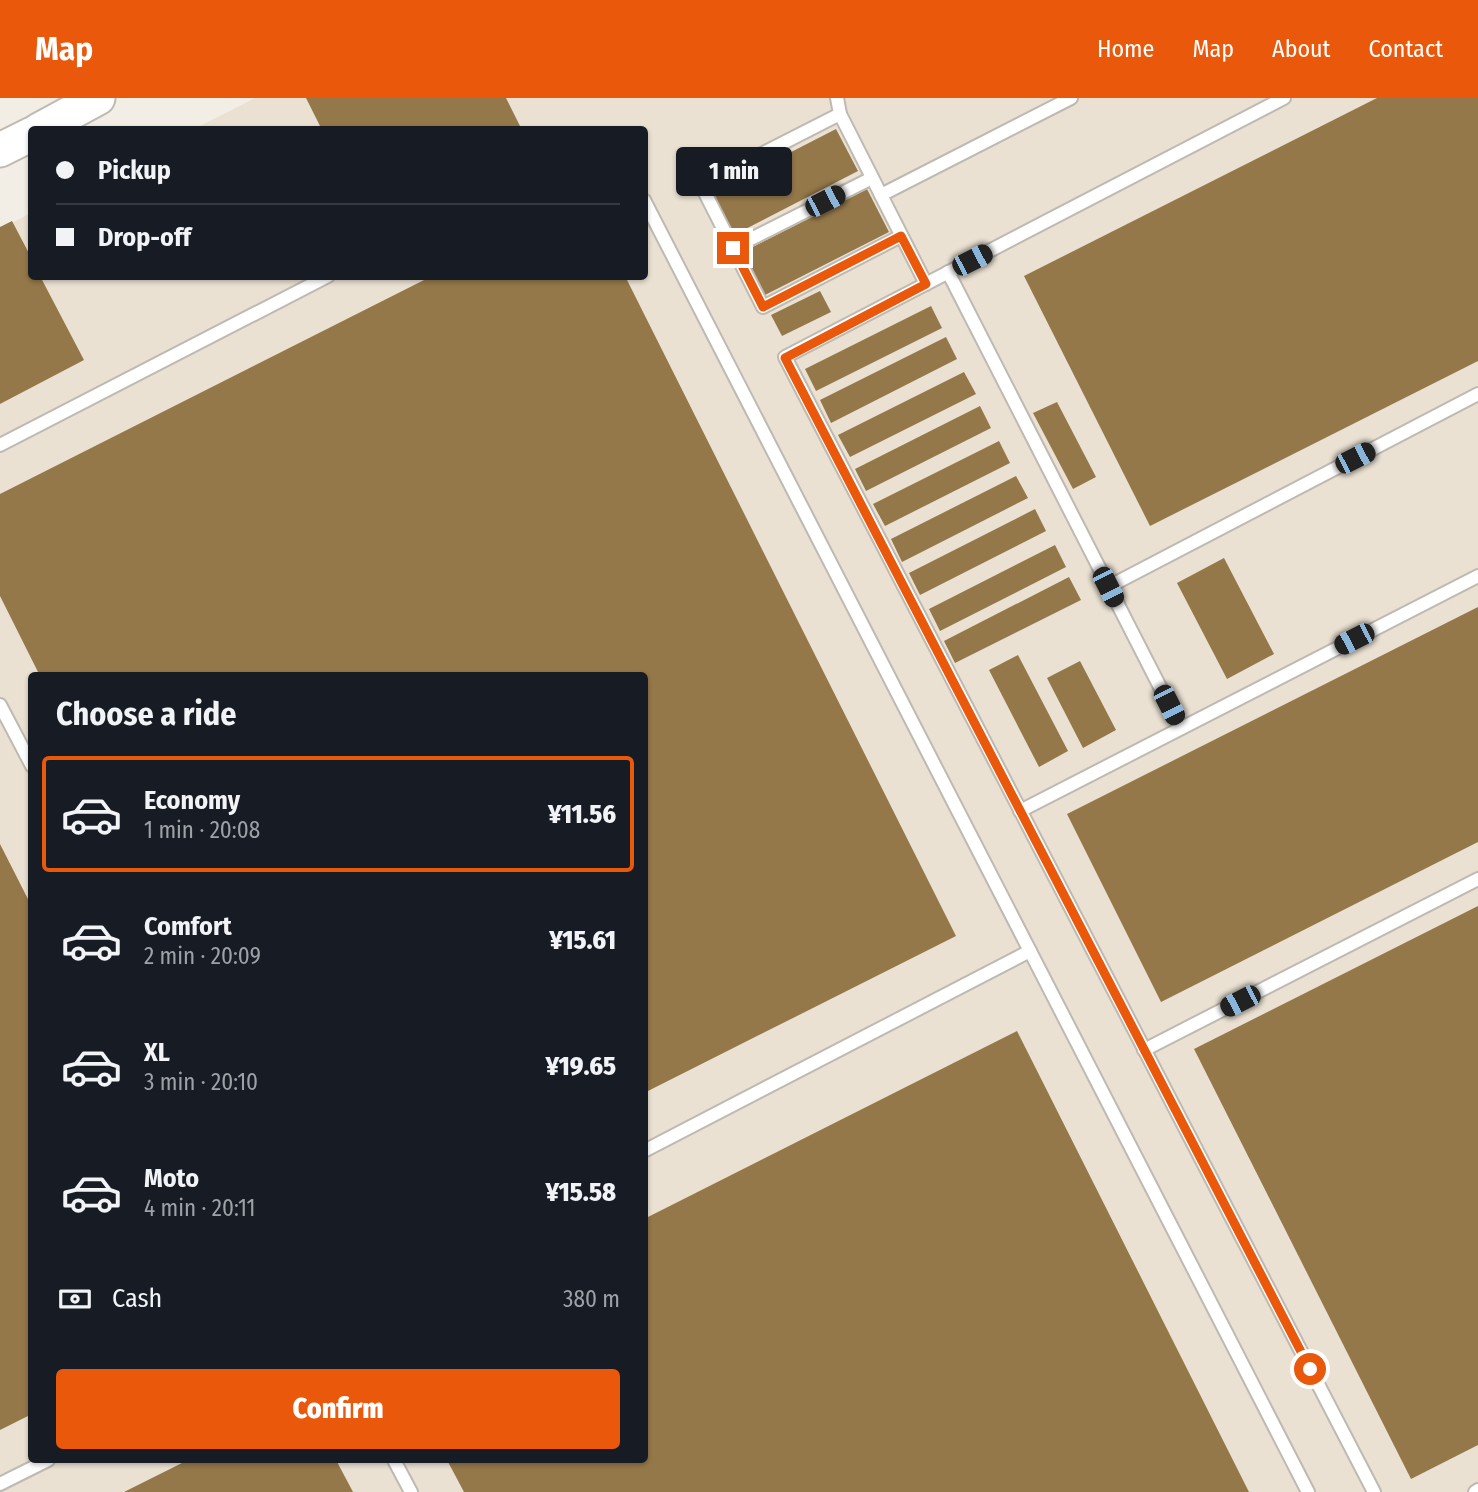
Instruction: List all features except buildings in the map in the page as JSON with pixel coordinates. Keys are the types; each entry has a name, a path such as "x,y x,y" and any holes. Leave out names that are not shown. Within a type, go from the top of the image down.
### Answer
{"main road":[{"path":"46,126 99,98"},
{"path":"0,150 28,136"}],"lane":[{"path":"837,98 840,114 926,284"},
{"path":"881,195 1071,98"},
{"path":"1284,98 785,358 1374,1492"},
{"path":"840,114 701,185 763,307 901,236"},
{"path":"733,248 872,178"},
{"path":"648,208 1308,1492"},
{"path":"948,272 1181,728"},
{"path":"0,445 320,280"},
{"path":"1108,587 1478,394"},
{"path":"1020,811 1478,576"},
{"path":"0,705 28,758"},
{"path":"1144,1050 1478,878"},
{"path":"648,1149 1030,951"},
{"path":"0,1484 42,1463"},
{"path":"396,1463 411,1492"}],"shaded area":[{"path":"255,98 1478,98 1478,1492 0,1492 0,229 28,215 28,280 648,280 648,126 200,126"}],"route":[{"path":"733,248 763,307 901,236 926,284 785,358 1310,1369"}]}
